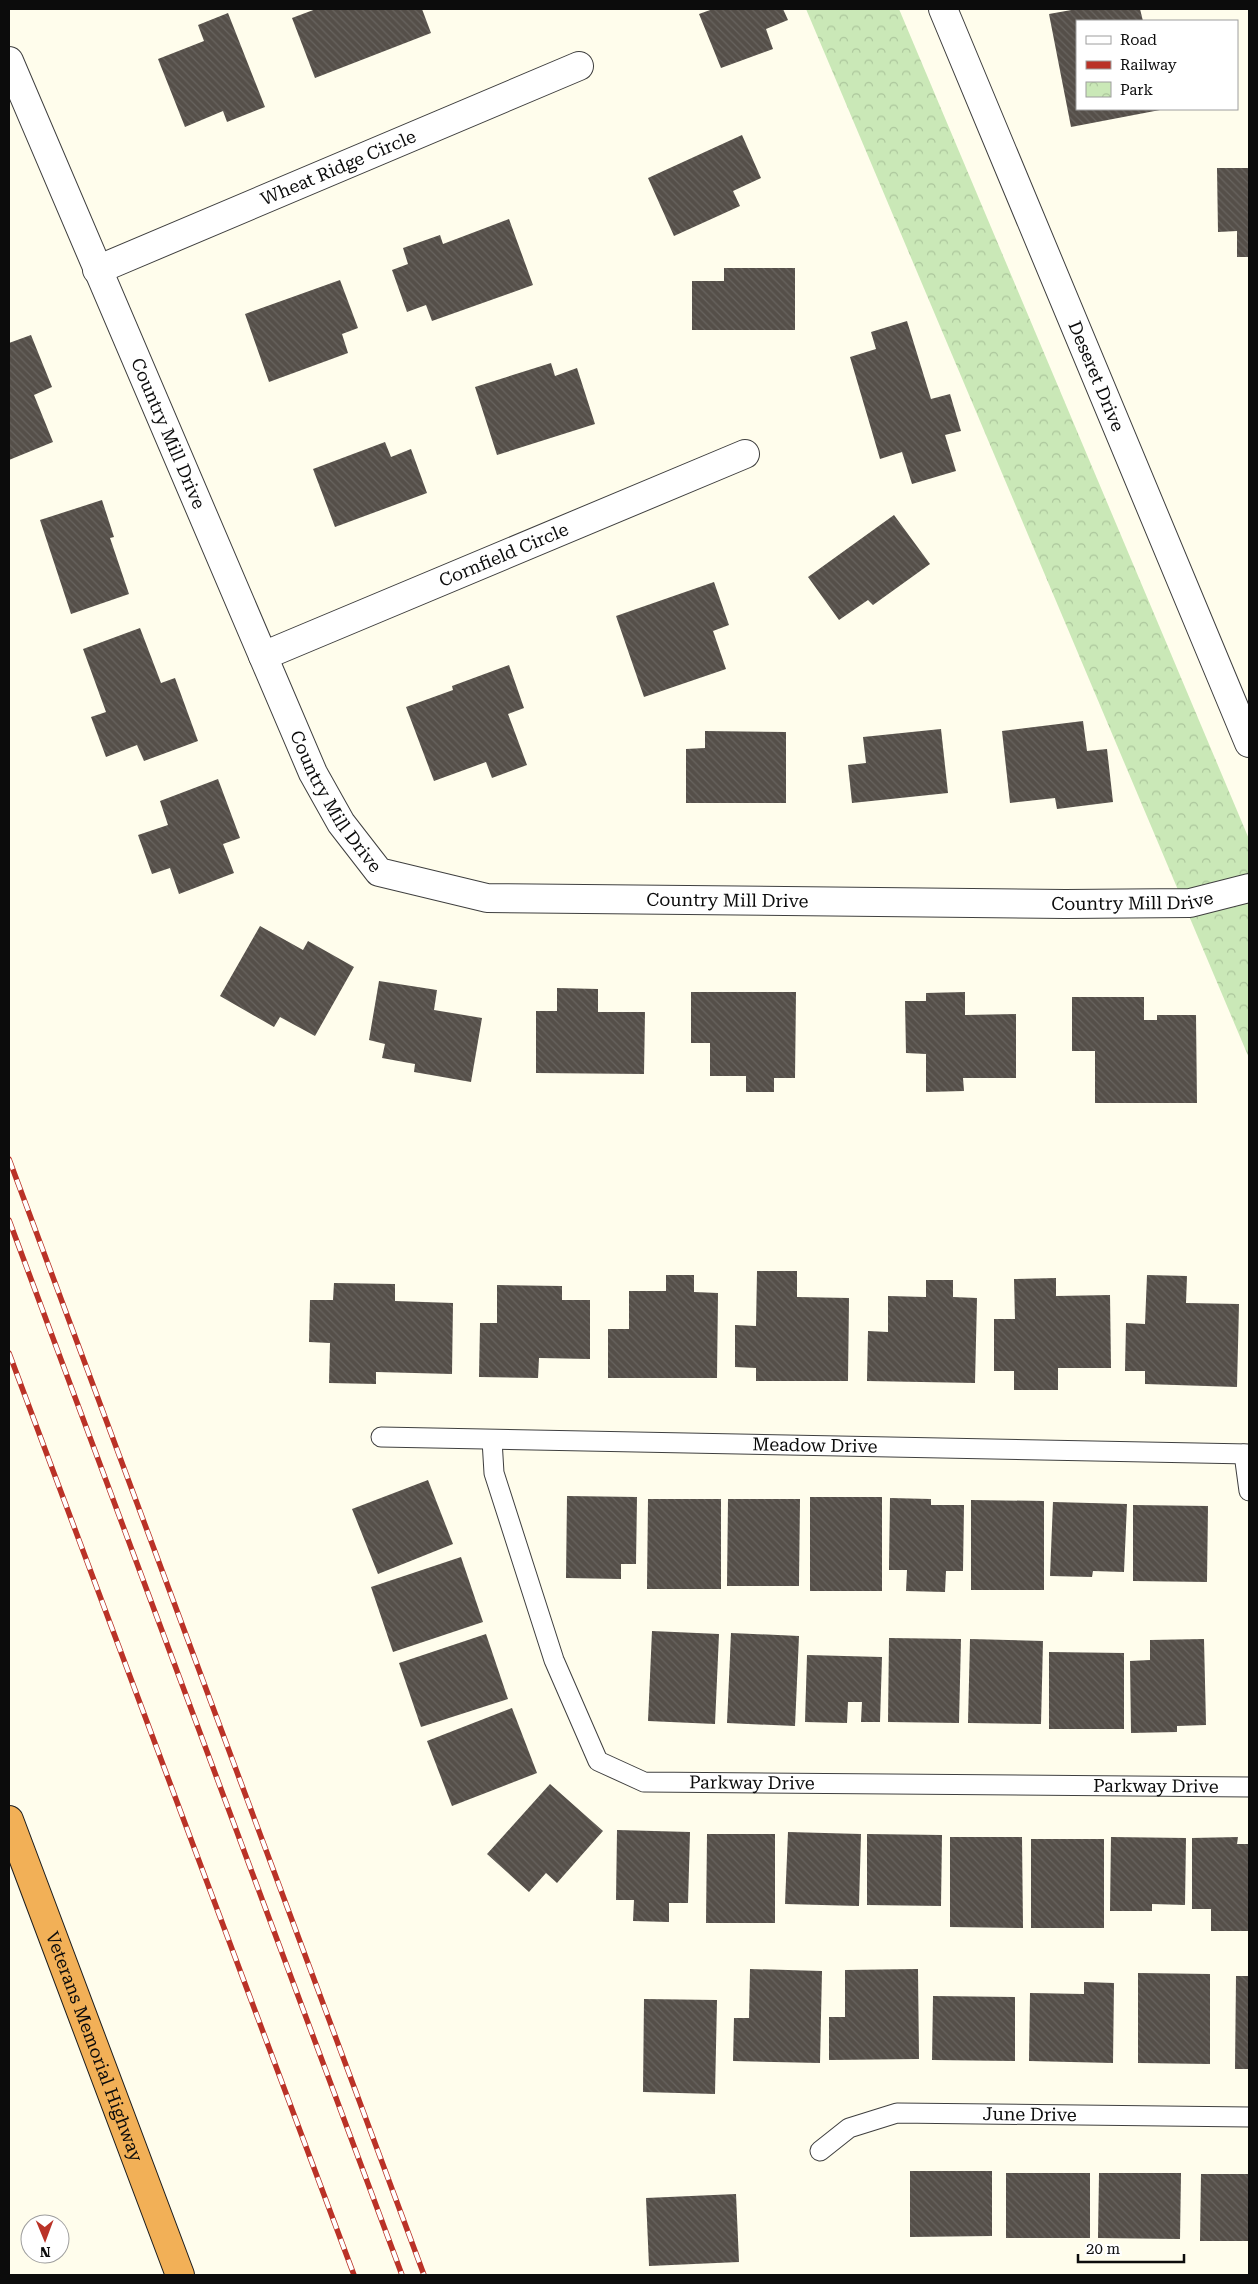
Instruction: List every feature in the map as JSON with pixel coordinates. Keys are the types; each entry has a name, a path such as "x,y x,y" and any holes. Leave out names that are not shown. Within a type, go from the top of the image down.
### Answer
{"highway":[{"name":"Veterans Memorial Highway","path":"9,1820 180,2275"}],"street":[{"name":"Deseret Drive","path":"943,9 1249,743"},
{"name":"Country Mill Drive","path":"9,61 312,773 341,823 379,872 487,898 1066,904 1190,902 1249,888"},
{"name":"Wheat Ridge Circle","path":"97,270 579,66"},
{"name":"Cornfield Circle","path":"263,656 745,454"}],"lane":[{"name":"Meadow Drive","path":"380,1437 1247,1454"},
{"name":"Parkway Drive","path":"492,1440 494,1473 554,1660 598,1761 644,1782 1249,1786"},
{"path":"1247,1454 1249,1491"},
{"name":"June Drive","path":"820,2151 849,2128 897,2113 1249,2117"}],"green space":[{"path":"806,9 899,9 1249,839 1249,1058"}],"building":[{"path":"316,9 422,9 431,33 315,78 292,18"},
{"path":"713,9 783,9 788,20 766,29 773,49 721,68 699,14"},
{"path":"1077,9 1140,9 1143,20 1076,20 1076,110 1160,110 1071,127 1049,14"},
{"path":"228,13 265,107 227,122 223,111 185,127 158,59 204,41 198,25"},
{"path":"742,135 761,178 733,191 740,206 674,236 648,178"},
{"path":"1217,168 1249,168 1249,257 1237,257 1237,231 1218,232"},
{"path":"509,219 533,285 432,321 426,305 407,312 392,270 408,264 403,248 440,235 443,244"},
{"path":"724,268 795,268 795,330 692,330 692,281 724,281"},
{"path":"340,280 358,328 342,334 348,353 269,382 245,314"},
{"path":"907,321 931,399 950,394 961,431 945,435 956,471 912,484 902,452 880,459 850,357 876,349 871,332"},
{"path":"31,335 52,387 34,395 53,442 9,460 9,343"},
{"path":"551,363 555,376 577,368 595,424 497,455 475,387"},
{"path":"385,442 391,457 411,449 427,493 335,527 313,469"},
{"path":"102,500 114,537 110,538 129,594 71,614 40,520"},
{"path":"894,515 930,564 873,605 868,600 839,620 808,577"},
{"path":"714,582 729,625 713,631 726,669 644,697 616,616"},
{"path":"140,628 161,683 175,678 198,741 144,761 137,745 106,757 91,717 106,712 83,649"},
{"path":"509,665 524,708 508,714 527,765 492,778 486,762 434,781 406,707 453,690 452,686"},
{"path":"1083,721 1087,751 1107,749 1113,802 1057,809 1055,798 1010,803 1002,731"},
{"path":"941,729 948,793 852,803 848,765 866,763 863,737"},
{"path":"705,731 786,732 786,803 686,803 686,749 705,748"},
{"path":"218,779 240,838 223,844 234,873 179,894 170,868 152,874 138,835 168,825 160,801"},
{"path":"260,926 303,950 308,941 354,967 315,1036 280,1017 274,1027 220,996"},
{"path":"379,981 437,990 434,1010 482,1018 471,1082 414,1072 415,1064 382,1058 385,1044 369,1040"},
{"path":"557,988 598,989 598,1012 645,1012 644,1074 536,1073 536,1011 557,1011"},
{"path":"691,992 796,992 795,1078 774,1078 774,1092 746,1092 746,1076 710,1076 710,1043 691,1043"},
{"path":"965,992 965,1015 1016,1014 1016,1078 963,1078 964,1091 926,1092 926,1054 906,1053 905,1001 926,1001 926,993"},
{"path":"1072,997 1144,997 1144,1020 1157,1020 1157,1015 1196,1015 1197,1103 1095,1103 1095,1051 1072,1051"},
{"path":"757,1271 797,1271 797,1297 849,1298 848,1381 756,1381 756,1368 735,1367 735,1325 756,1326"},
{"path":"666,1275 694,1275 694,1292 718,1293 717,1378 608,1378 608,1329 629,1329 629,1291 666,1291"},
{"path":"1147,1275 1187,1276 1186,1303 1239,1304 1237,1387 1145,1384 1145,1371 1125,1371 1126,1323 1145,1324"},
{"path":"1056,1278 1056,1296 1110,1295 1111,1368 1058,1368 1058,1390 1014,1390 1014,1371 994,1371 994,1319 1015,1319 1014,1279"},
{"path":"926,1280 953,1280 953,1297 977,1298 975,1383 867,1381 868,1331 888,1332 888,1296 926,1297"},
{"path":"334,1283 395,1284 395,1301 453,1303 452,1374 376,1372 376,1384 329,1383 330,1343 309,1342 310,1300 333,1300"},
{"path":"497,1285 562,1286 562,1300 590,1300 590,1359 539,1358 538,1378 479,1377 480,1323 497,1323"},
{"path":"428,1480 453,1544 378,1574 352,1509"},
{"path":"567,1496 637,1497 636,1564 621,1564 621,1579 566,1578"},
{"path":"810,1497 882,1497 882,1591 810,1591"},
{"path":"890,1498 931,1499 931,1505 964,1505 963,1571 946,1571 945,1592 906,1591 907,1570 889,1570"},
{"path":"648,1499 721,1499 721,1589 647,1589"},
{"path":"728,1499 800,1499 799,1586 727,1586"},
{"path":"971,1500 1044,1501 1044,1590 971,1590"},
{"path":"1053,1502 1127,1504 1124,1572 1093,1571 1092,1577 1050,1576"},
{"path":"1133,1505 1208,1506 1207,1582 1133,1581"},
{"path":"461,1557 483,1622 393,1652 371,1587"},
{"path":"652,1631 719,1634 715,1724 648,1721"},
{"path":"731,1633 799,1636 795,1726 727,1723"},
{"path":"486,1634 508,1699 421,1727 399,1663"},
{"path":"889,1638 961,1639 959,1723 888,1722"},
{"path":"970,1639 1043,1641 1041,1724 968,1723"},
{"path":"1204,1639 1206,1725 1177,1726 1177,1732 1131,1733 1130,1661 1150,1660 1150,1640"},
{"path":"1049,1652 1124,1653 1124,1729 1049,1729"},
{"path":"807,1655 882,1657 880,1722 861,1722 862,1702 848,1702 847,1723 805,1722"},
{"path":"512,1708 537,1773 452,1806 427,1741"},
{"path":"550,1784 603,1831 557,1883 546,1873 529,1892 487,1854"},
{"path":"617,1830 690,1832 688,1903 669,1903 669,1922 633,1921 634,1900 616,1900"},
{"path":"788,1832 861,1834 859,1906 785,1904"},
{"path":"707,1834 775,1834 775,1923 706,1923"},
{"path":"867,1834 942,1835 941,1906 867,1905"},
{"path":"950,1837 1022,1837 1023,1928 950,1927"},
{"path":"1111,1837 1186,1838 1185,1905 1152,1904 1152,1911 1110,1911"},
{"path":"1238,1837 1237,1844 1249,1844 1248,1931 1211,1931 1211,1909 1192,1909 1192,1838"},
{"path":"1031,1839 1104,1839 1104,1928 1031,1928"},
{"path":"750,1969 822,1971 820,2063 733,2061 734,2018 749,2018"},
{"path":"918,1969 919,2059 829,2060 829,2017 845,2017 845,1970"},
{"path":"1138,1973 1210,1974 1210,2064 1138,2063"},
{"path":"1236,1976 1249,1976 1249,2069 1235,2069"},
{"path":"1084,1982 1114,1983 1113,2063 1029,2061 1030,1993 1084,1994"},
{"path":"933,1996 1015,1997 1015,2061 932,2060"},
{"path":"644,1999 717,2000 715,2094 643,2092"},
{"path":"910,2171 992,2171 992,2236 910,2237"},
{"path":"1006,2173 1090,2173 1090,2238 1006,2238"},
{"path":"1099,2173 1181,2173 1180,2239 1098,2238"},
{"path":"1201,2174 1249,2174 1249,2241 1200,2241"},
{"path":"736,2194 739,2262 649,2266 646,2198"}],"railway":[{"path":"9,1159 424,2275"},
{"path":"9,1220 402,2275"},
{"path":"9,1353 354,2275"}]}
